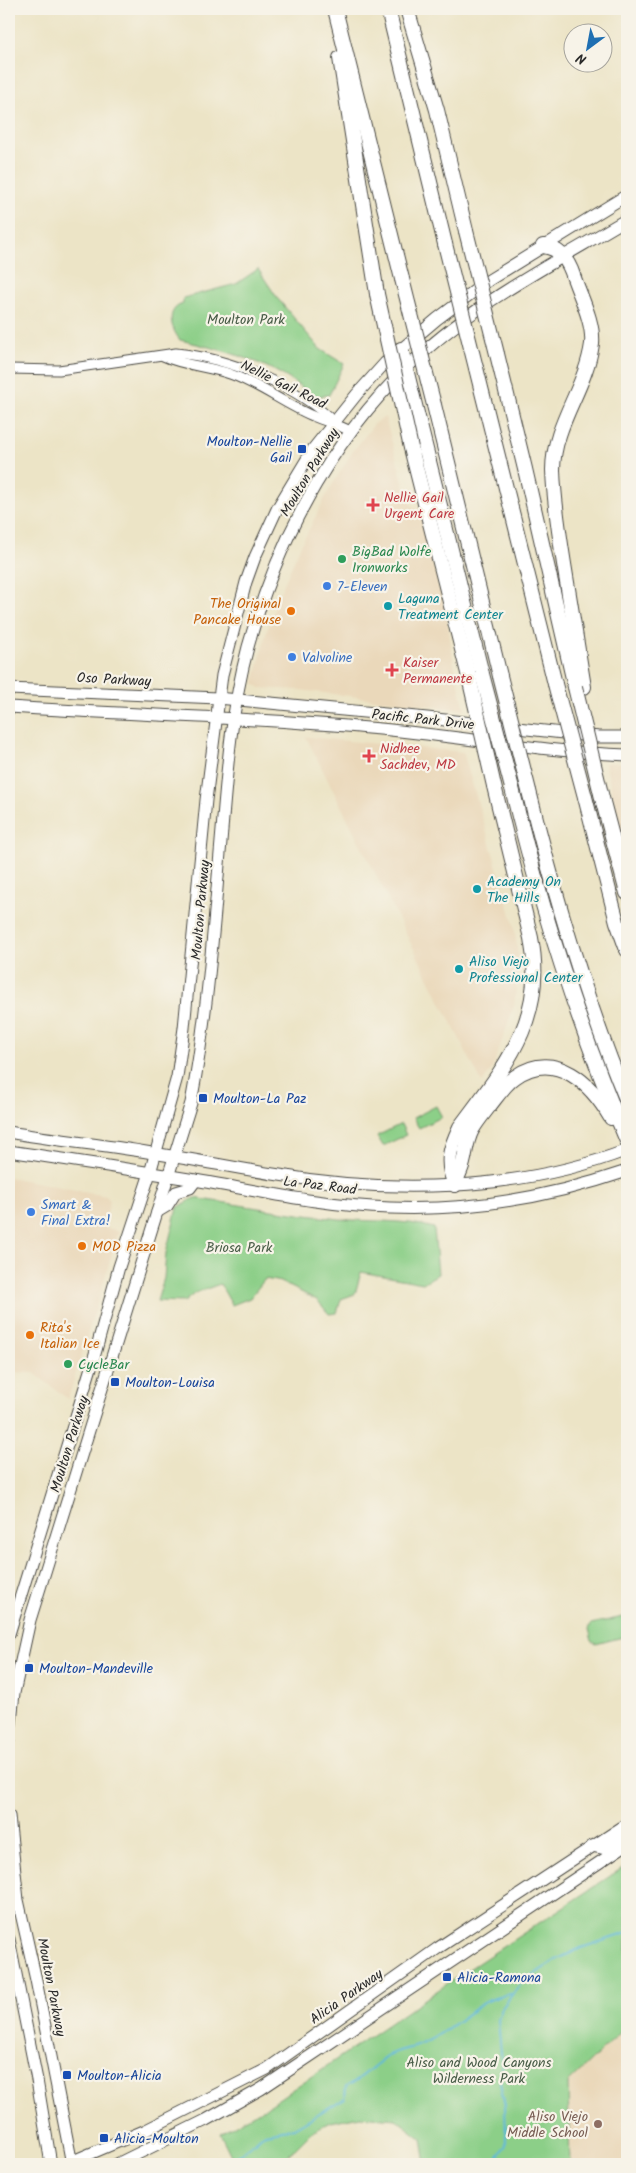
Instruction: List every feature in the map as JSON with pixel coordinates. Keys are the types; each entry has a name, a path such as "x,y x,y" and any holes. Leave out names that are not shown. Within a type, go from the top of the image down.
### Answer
{"highway":[{"path":"335,9 500,676 566,934 606,1049 627,1101"},
{"path":"388,9 555,684 584,797 627,950"},
{"path":"407,9 437,110 580,687"},
{"path":"338,25 342,72 377,294 411,448 468,673 534,955 535,986 529,1016 513,1052 460,1127 455,1138 449,1170 455,1185"},
{"path":"542,246 555,248 564,257 572,271 588,315 592,343 553,456 556,506 590,748 627,893"},
{"path":"401,349 482,674 544,912 567,988 610,1110 627,1148"},
{"path":"455,1185 471,1131 509,1082 524,1072 543,1067 573,1074 610,1110 627,1141"}],"main road":[{"name":"Moulton Parkway","path":"9,1634 93,1361 117,1275 156,1153 176,1077 184,1028 218,698 227,651 255,557 278,508 313,449 368,382 401,349 437,318 489,280 627,195"},
{"name":"Moulton Parkway","path":"9,1742 14,1693 30,1620 191,1102 198,1067 237,700 248,648 280,556 306,500 350,431 406,368 462,321 627,218"},
{"name":"Oso Parkway","path":"9,689 218,698"},
{"name":"Pacific Park Drive","path":"218,698 599,737 627,737"},
{"path":"9,708 215,719"},
{"name":"Pacific Park Drive","path":"215,719 364,727 438,734 583,753 627,754"},
{"name":"La Paz Road","path":"9,1132 156,1153 313,1180 380,1186 455,1185 544,1174 627,1148"},
{"name":"La Paz Road","path":"9,1151 334,1203 389,1208 501,1202 591,1183 627,1171"},
{"path":"157,1212 167,1206 176,1192 190,1188 196,1180"},
{"path":"450,1206 455,1185"},
{"name":"Moulton Parkway","path":"9,1816 18,1900 36,1980 70,2163"},
{"name":"Alicia Parkway","path":"70,2163 146,2130 267,2069 393,1982 438,1948 627,1824"},
{"path":"531,1907 542,1893 589,1860 592,1846 605,1849 627,1835"},
{"path":"117,2164 206,2120 261,2089 627,1844"},
{"path":"9,1939 37,2080 47,2150 51,2164"},
{"path":"393,1982 402,1994"},
{"path":"41,2164 47,2150"}],"street":[{"name":"Nellie Gail Road","path":"9,369 59,370 130,358 164,356 175,362 230,374 248,381 315,417 334,422 350,431"}],"shaded area":[{"path":"385,417 408,500 421,516 447,618 454,664 465,710 300,690 260,688 254,683 266,634 278,598 300,547 328,492 353,451 376,422"},
{"path":"306,737 463,752 514,925 519,962 514,1006 492,1069 482,1083"},
{"path":"627,762 627,853 605,763"},
{"path":"9,1177 106,1196 110,1201 103,1227 119,1231 68,1399 34,1373 9,1372"},
{"name":"Aliso Viejo Middle School","path":"627,2026 627,2164 570,2164 568,2083"}],"green space":[{"name":"Moulton Park","path":"258,269 278,299 320,349 344,364 329,395 313,397 299,385 267,367 233,354 180,340 177,336 171,320 174,310 183,304 183,298 236,284"},
{"path":"436,1106 442,1117 419,1128 413,1118"},
{"path":"401,1124 406,1135 383,1146 377,1136"},
{"name":"Briosa Park","path":"194,1198 321,1217 399,1222 434,1228 438,1274 423,1283 361,1272 355,1294 341,1299 337,1313 329,1314 317,1300 281,1282 265,1279 250,1298 232,1305 220,1284 195,1293 184,1302 157,1301 164,1278 166,1253 177,1208"},
{"path":"623,1617 627,1620 627,1636 596,1644 592,1641 589,1629 591,1624"},
{"name":"Aliso and Wood Canyons Wilderness Park","path":"627,1865 627,2026 568,2083 570,2164 426,2164 422,2139 396,2119 360,2116 330,2122 314,2130 280,2164 235,2164 220,2133 268,2106 466,1971"}],"waterway":[{"path":"493,2164 506,2145 505,2106 500,2083 502,2064 498,2020 502,2008 521,1983 556,1960 581,1948 627,1933"},
{"path":"218,2164 242,2153 265,2133 294,2128 345,2098 346,2087 389,2055 422,2044 485,2002 511,1994"}],"place":[{"name":"Moulton-Nellie Gail","path":"302,449"},
{"name":"Nellie Gail Urgent Care","path":"373,505"},
{"name":"BigBad Wolfe Ironworks","path":"342,559"},
{"name":"7-Eleven","path":"327,586"},
{"name":"Laguna Treatment Center","path":"388,606"},
{"name":"The Original Pancake House","path":"291,611"},
{"name":"Valvoline","path":"292,657"},
{"name":"Kaiser Permanente","path":"392,670"},
{"name":"Nidhee Sachdev, MD","path":"369,756"},
{"name":"Academy On The Hills","path":"477,889"},
{"name":"Aliso Viejo Professional Center","path":"459,969"},
{"name":"Moulton-La Paz","path":"203,1098"},
{"name":"Smart & Final Extra!","path":"31,1212"},
{"name":"MOD Pizza","path":"82,1246"},
{"name":"Rita's Italian Ice","path":"30,1335"},
{"name":"CycleBar","path":"68,1364"},
{"name":"Moulton-Louisa","path":"115,1382"},
{"name":"Moulton-Mandeville","path":"29,1668"},
{"name":"Alicia-Ramona","path":"447,1977"},
{"name":"Moulton-Alicia","path":"67,2075"},
{"name":"Aliso Viejo Middle School","path":"598,2124"},
{"name":"Alicia-Moulton","path":"104,2138"}]}
